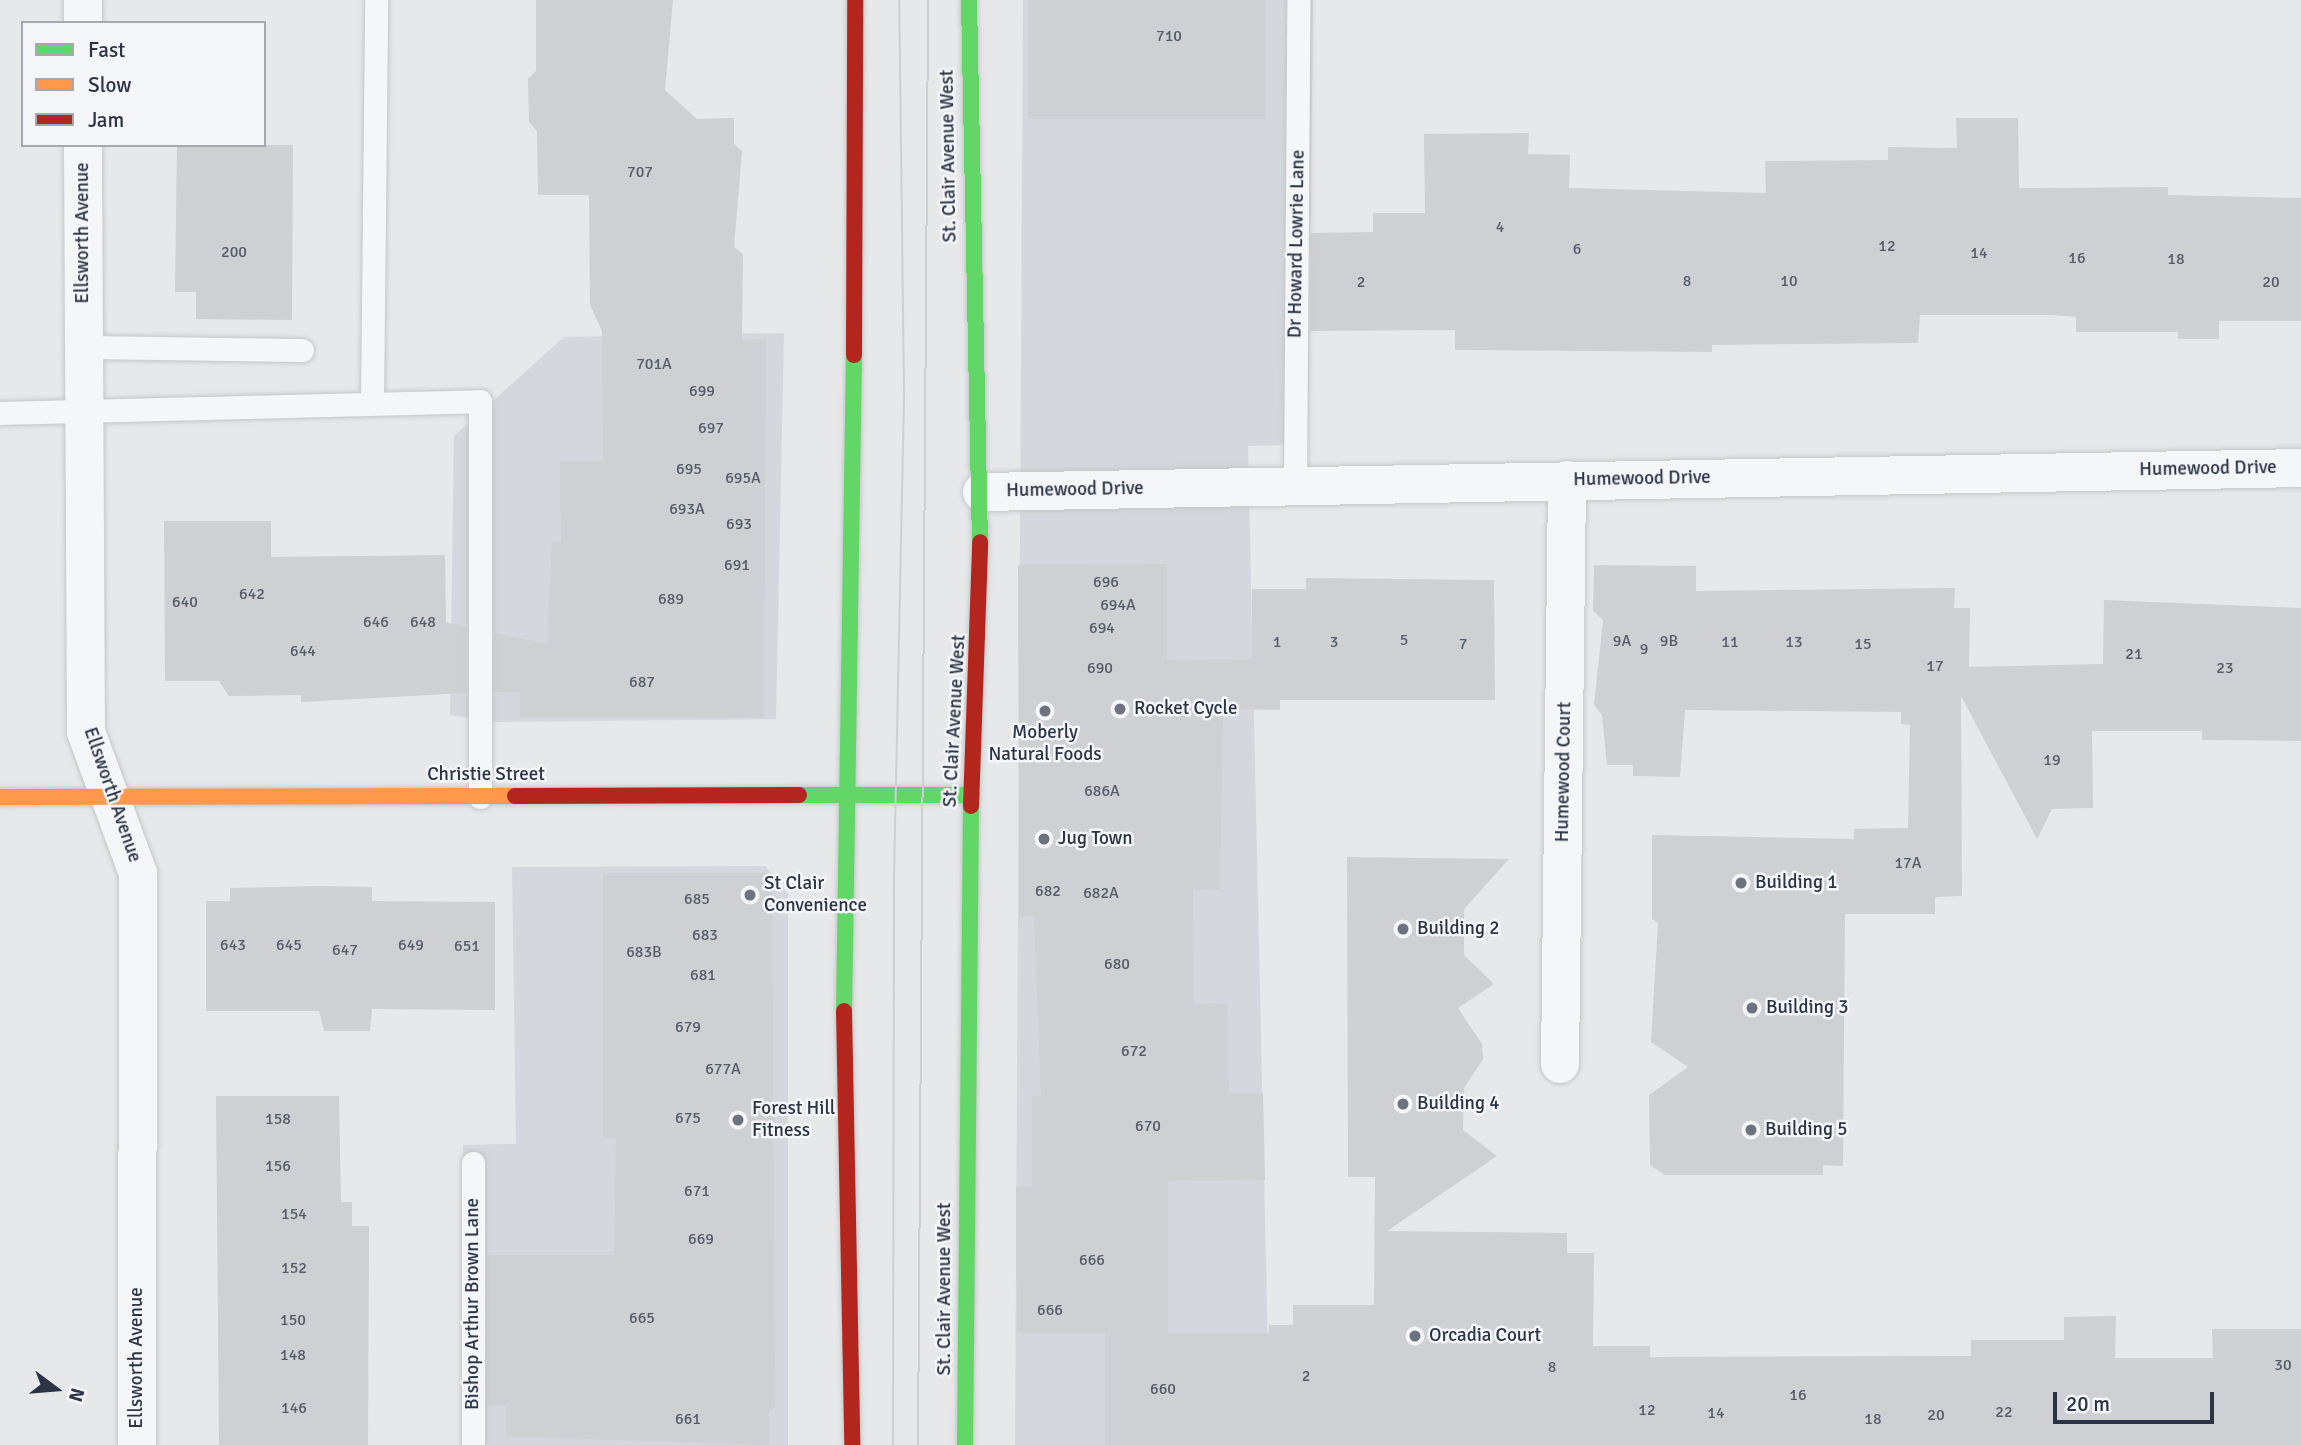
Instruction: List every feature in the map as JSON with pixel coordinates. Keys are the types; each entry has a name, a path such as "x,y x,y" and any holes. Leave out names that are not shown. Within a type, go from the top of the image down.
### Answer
{"main road":[{"path":"852,1445 841,890 853,690 855,0"},
{"name":"St. Clair Avenue West","path":"965,1445 972,795 982,492 969,223 969,0"},
{"name":"Christie Street","path":"0,797 972,795"}],"street":[{"path":"83,0 83,21"},
{"name":"Ellsworth Avenue","path":"83,147 86,732 138,873 137,1445"},
{"name":"Humewood Drive","path":"982,492 2301,468"},
{"name":"Humewood Court","path":"1560,1063 1567,480"}],"lane":[{"path":"372,402 376,0"},
{"name":"Dr Howard Lowrie Lane","path":"1295,488 1298,0"},
{"path":"82,347 302,350"},
{"path":"0,413 480,401 480,797"},
{"name":"Bishop Arthur Brown Lane","path":"472,1163 473,1445"}],"shaded area":[{"path":"1023,0 1313,0 1308,444 1248,446 1270,1445 1015,1445"},
{"path":"784,333 776,719 496,722 450,715 454,436 564,337"},
{"path":"765,866 788,894 788,1445 462,1445 463,1145 516,1144 512,867"}],"building":[{"path":"536,0 673,0 665,90 697,119 734,118 734,144 742,151 734,247 743,254 742,340 766,339 764,718 520,718 520,692 494,692 494,633 547,644 552,542 561,542 560,461 603,461 602,331 590,305 589,195 538,195 537,131 529,122 528,79 536,71"},
{"path":"1028,0 1265,0 1265,119 1028,119"},
{"path":"1956,118 2018,118 2019,188 2168,187 2168,195 2301,198 2301,321 2219,321 2219,339 2178,339 2178,332 2076,332 2076,317 1920,315 1918,343 1712,345 1712,352 1455,350 1455,330 1310,331 1311,233 1373,232 1373,213 1425,213 1424,134 1529,133 1528,154 1570,155 1569,188 1766,193 1765,161 1888,160 1888,147 1957,148"},
{"path":"293,145 292,320 196,319 196,292 175,292 177,147"},
{"path":"164,521 271,521 271,557 445,555 446,622 466,627 466,693 301,702 301,695 229,696 219,681 165,681"},
{"path":"1167,564 1167,660 1252,659 1252,589 1306,589 1306,578 1494,580 1495,700 1280,700 1280,710 1223,709 1220,889 1193,890 1194,1004 1227,1003 1229,1093 1263,1093 1265,1180 1168,1181 1168,1333 1269,1333 1269,1325 1293,1325 1293,1305 1374,1305 1375,1177 1348,1177 1347,857 1509,859 1464,909 1464,955 1494,984 1458,1008 1482,1044 1483,1059 1464,1088 1463,1130 1497,1156 1387,1231 1567,1233 1567,1253 1594,1253 1593,1346 1650,1346 1650,1357 1971,1356 1971,1340 2064,1340 2064,1317 2116,1316 2115,1358 2213,1358 2212,1329 2301,1329 2301,1445 1105,1445 1105,1333 1017,1333 1016,1186 1032,1186 1032,1096 1041,1096 1034,916 1019,917 1018,565"},
{"path":"1594,565 1696,566 1696,591 1955,588 1954,608 1970,608 1969,667 2103,664 2104,600 2301,608 2301,741 2202,740 2202,731 2092,731 2093,808 2052,809 2037,839 1961,696 1962,896 1935,897 1935,914 1845,914 1843,1166 1823,1165 1823,1175 1665,1175 1650,1165 1649,1095 1688,1067 1651,1042 1658,923 1652,919 1652,835 1854,839 1854,829 1908,828 1910,725 1901,724 1901,712 1685,710 1680,777 1633,776 1633,765 1607,765 1602,715 1594,705 1603,620 1593,611"},
{"path":"603,873 772,873 775,1408 769,1410 769,1445 506,1437 506,1406 487,1406 487,1255 614,1255 616,1138 603,1138"},
{"path":"372,887 372,901 495,902 495,1010 372,1009 370,1031 324,1031 319,1011 206,1011 206,901 230,901 230,888"},
{"path":"216,1096 339,1096 341,1202 352,1202 352,1226 369,1226 368,1445 219,1445"}],"tram line":[{"path":"893,1445 894,876 904,391 899,0"},
{"path":"918,1445 928,0"}],"traffic: fast":[{"path":"969,0 980,542"},
{"path":"844,1011 854,355"},
{"path":"799,795 972,795"},
{"path":"965,1445 971,806"}],"traffic: slow":[{"path":"0,797 515,796"}],"traffic: jam":[{"path":"854,355 855,0"},
{"path":"971,806 980,542"},
{"path":"515,796 799,795"},
{"path":"844,1011 852,1445"}],"place":[{"name":"Rocket Cycle","path":"1120,709"},
{"name":"Moberly Natural Foods","path":"1045,711"},
{"name":"Jug Town","path":"1044,839"},
{"name":"Building 1","path":"1741,883"},
{"name":"St Clair Convenience","path":"750,895"},
{"name":"Building 2","path":"1403,929"},
{"name":"Building 3","path":"1752,1008"},
{"name":"Building 4","path":"1403,1104"},
{"name":"Forest Hill Fitness","path":"738,1120"},
{"name":"Building 5","path":"1751,1130"},
{"name":"Orcadia Court","path":"1415,1336"}]}
